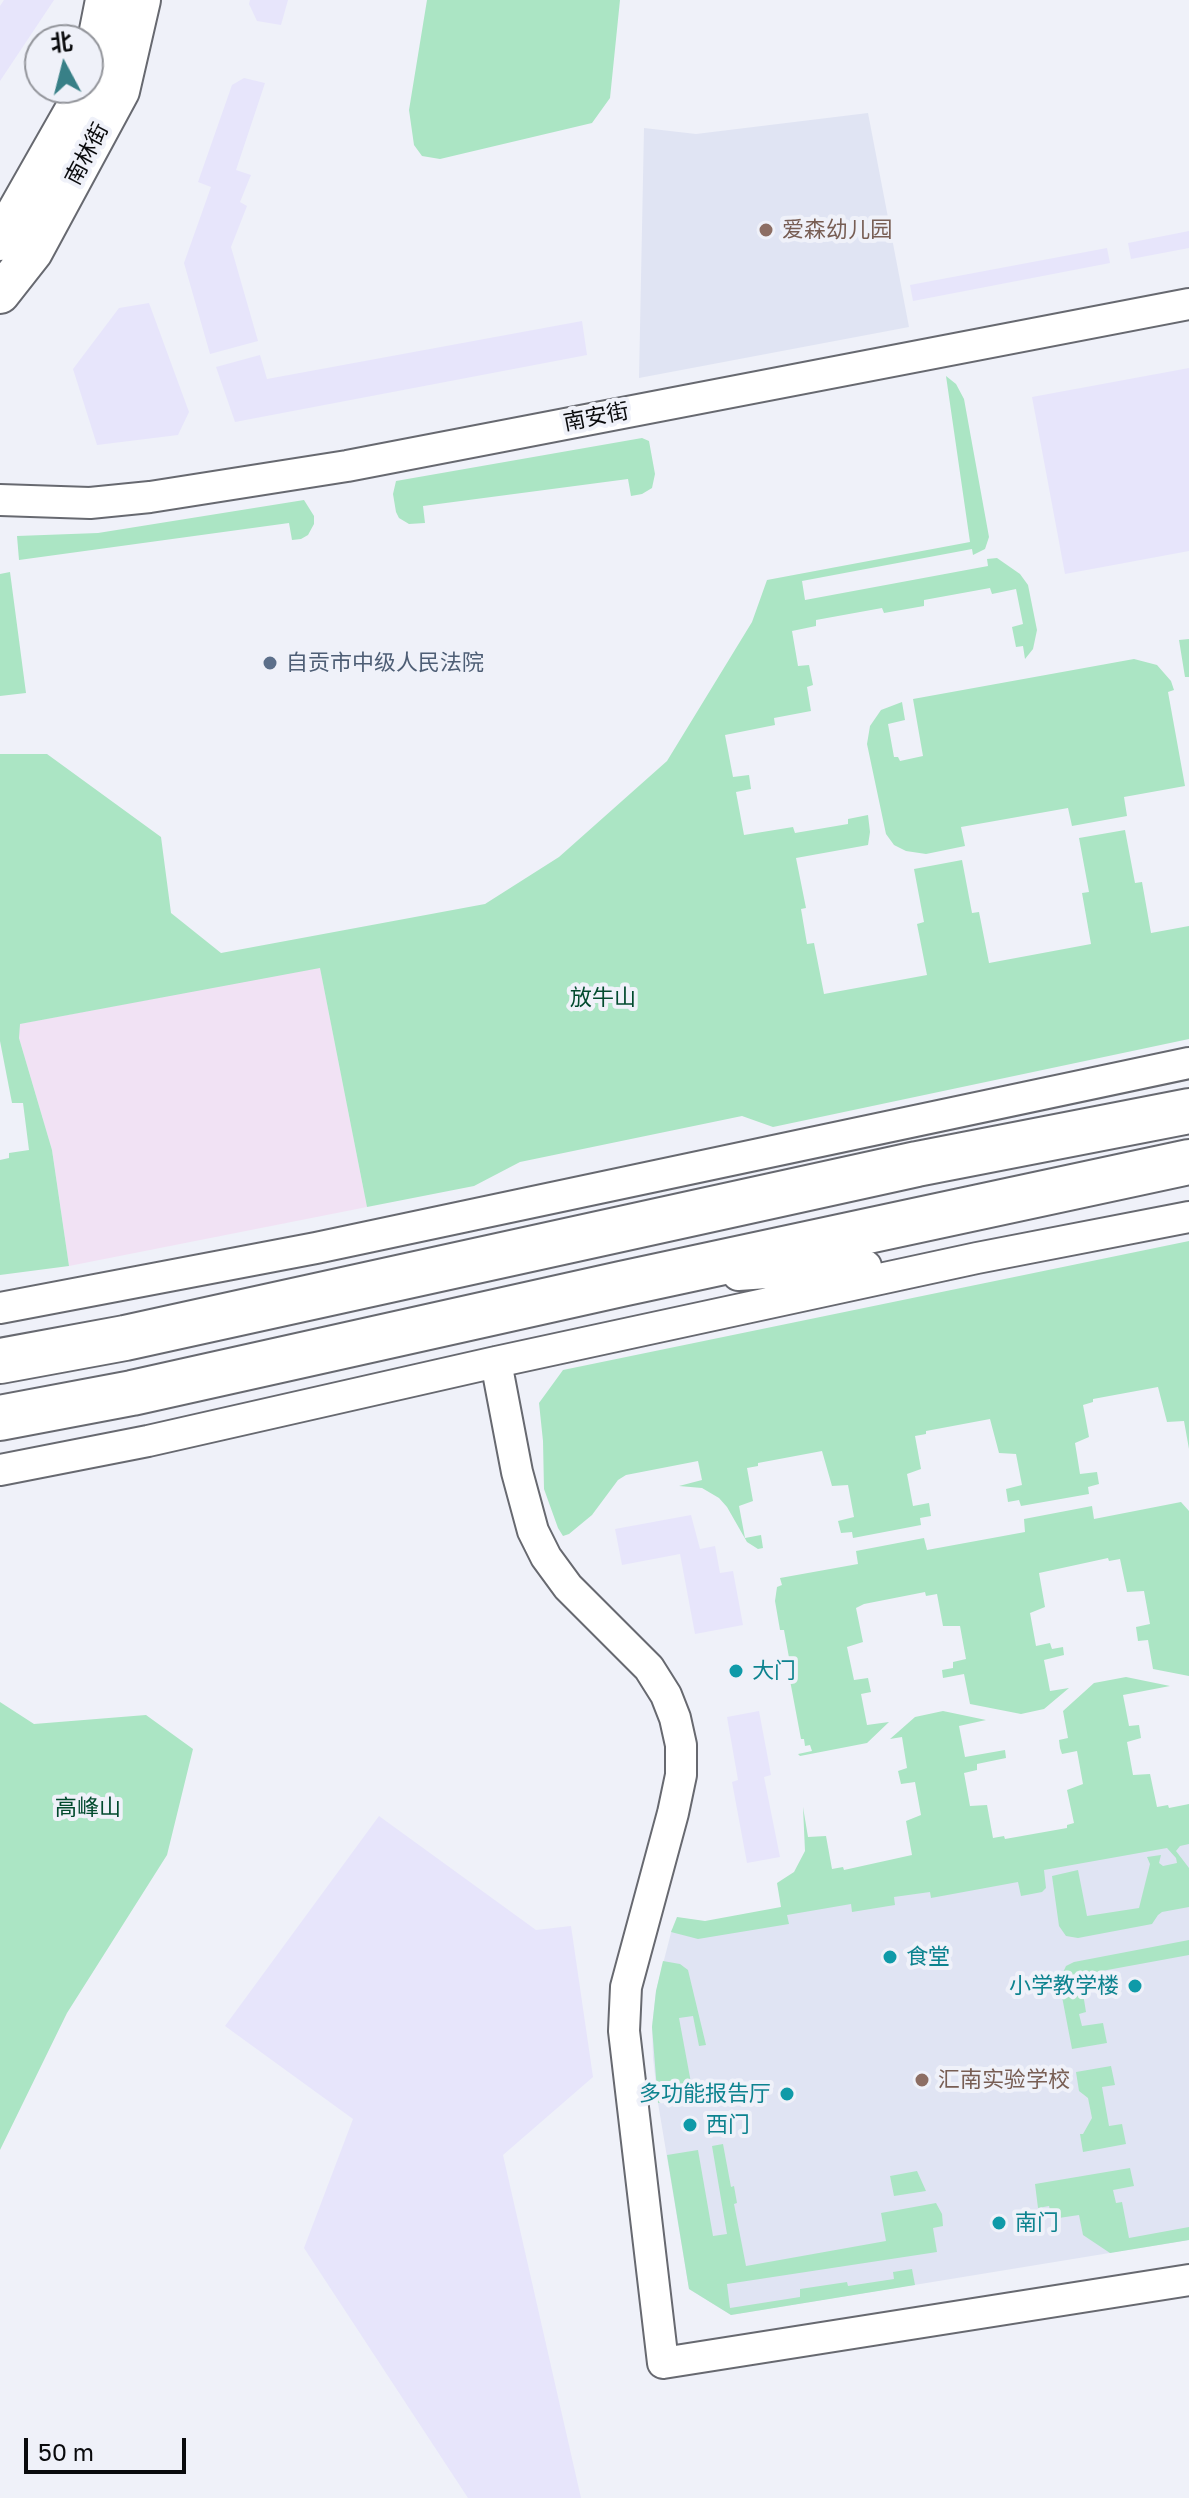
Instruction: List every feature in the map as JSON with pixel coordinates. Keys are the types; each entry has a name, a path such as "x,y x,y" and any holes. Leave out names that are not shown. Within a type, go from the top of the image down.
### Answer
{"highway":[{"path":"0,1361 125,1338 917,1164 1189,1111"},
{"path":"0,1418 132,1393 1173,1165"}],"main road":[{"name":"南林街","path":"100,24 105,0"},
{"name":"南林街","path":"0,294 33,252 120,91 141,0"},
{"name":"南林街","path":"0,241 78,104"}],"street":[{"name":"南安街","path":"0,500 105,502 347,466 1189,304"},
{"path":"0,1308 316,1248 1189,1063"},
{"path":"586,1190 917,1164"},
{"path":"0,1470 148,1441 977,1258 1189,1217"},
{"path":"621,1284 977,1258"},
{"path":"496,1362 517,1472 533,1531 546,1557 568,1587 649,1668 666,1695 681,1745 681,1775 659,1869 632,1961 626,1987 625,2016 632,2104 663,2363 1189,2280"}],"shaded area":[{"path":"4,0 54,0 38,24 24,24 24,45 0,81 0,6"},
{"path":"250,0 288,0 281,25 257,21"},
{"path":"244,78 265,83 236,170 251,175 240,202 247,206 231,247 258,341 210,354 184,263 211,187 198,182 232,85"},
{"name":"爱森幼儿园","path":"868,113 909,327 639,378 644,128 696,134"},
{"path":"1189,231 1189,248 1131,259 1128,243"},
{"path":"1107,248 1110,263 913,301 910,285"},
{"path":"149,303 189,412 178,435 97,445 73,369 119,308"},
{"path":"582,321 587,355 235,422 216,367 260,355 267,379"},
{"path":"1189,368 1189,551 1065,574 1032,397"},
{"path":"320,967 367,1207 69,1266 52,1150 19,1038 19,1024"},
{"path":"691,1515 700,1549 715,1546 720,1573 733,1571 743,1625 695,1634 680,1554 622,1565 615,1529"},
{"path":"759,1711 771,1775 764,1777 780,1857 747,1863 732,1782 738,1780 727,1717"},
{"path":"379,1816 536,1930 571,1926 593,2077 503,2155 581,2498 468,2498 304,2248 353,2119 225,2026"},
{"name":"汇南实验学校","path":"1189,1831 1189,2240 731,2315 689,2289 653,2058 652,2026 656,1991 672,1929"}],"green space":[{"path":"427,0 620,0 610,98 592,123 440,159 422,156 414,145 409,110"},
{"name":"放牛山","path":"946,376 956,384 964,399 989,537 985,549 973,555 972,549 802,581 805,600 988,566 987,559 997,558 1020,574 1028,585 1037,630 1033,649 1025,659 1023,646 1016,647 1012,627 1023,624 1016,589 992,594 990,588 924,600 924,606 884,613 882,608 816,620 816,626 792,631 798,666 809,665 813,685 807,687 811,711 774,718 775,725 725,735 733,777 749,775 751,789 736,792 744,835 793,827 795,833 848,824 848,819 868,815 868,845 796,858 806,908 801,909 807,944 814,943 824,994 927,975 917,924 924,922 914,869 962,860 972,913 979,912 989,963 1091,944 1082,893 1089,892 1079,838 1125,830 1135,883 1142,882 1151,933 1189,926 1189,1039 773,1127 742,1116 520,1162 474,1186 367,1207 320,968 20,1024 19,1038 52,1150 69,1266 0,1275 0,1160 9,1158 9,1153 29,1150 23,1103 12,1103 0,1041 0,754 47,754 161,837 171,913 221,953 485,904 559,857 667,761 752,622 767,580 970,542"},
{"path":"642,438 649,441 655,474 652,488 642,494 631,496 628,479 423,506 425,523 409,524 396,512 393,494 396,481"},
{"path":"304,500 314,516 314,524 308,535 301,539 292,540 289,523 19,560 17,536 98,533"},
{"path":"10,572 26,693 0,696 0,574"},
{"path":"1189,639 1189,677 1185,677 1179,640"},
{"path":"1134,659 1157,665 1171,681 1174,690 1168,692 1185,786 1124,797 1127,816 1072,826 1068,808 961,827 965,846 926,854 906,851 894,845 886,834 867,744 870,726 881,710 902,702 905,720 888,724 894,757 900,761 923,756 913,699"},
{"path":"1189,1241 1189,1449 1184,1421 1167,1422 1158,1387 1093,1399 1093,1402 1083,1405 1089,1437 1075,1443 1080,1474 1097,1472 1099,1484 1088,1487 1089,1494 1021,1506 1019,1500 1008,1502 1006,1489 1022,1485 1016,1454 999,1453 990,1419 926,1431 926,1434 915,1436 921,1469 907,1474 913,1506 929,1503 931,1516 920,1518 921,1525 853,1538 852,1532 841,1533 838,1521 854,1517 848,1485 832,1486 822,1451 758,1463 758,1466 747,1468 753,1501 739,1506 745,1538 761,1535 763,1548 758,1549 747,1542 719,1498 702,1488 679,1486 702,1480 698,1461 626,1475 618,1480 592,1515 569,1534 563,1536 558,1528 544,1489 539,1403 563,1370"},
{"path":"1181,1502 1189,1511 1189,1676 1153,1669 1148,1640 1138,1641 1136,1627 1150,1624 1144,1591 1127,1592 1120,1559 1109,1561 1108,1558 1039,1573 1045,1607 1030,1613 1036,1646 1050,1643 1052,1649 1063,1647 1064,1655 1044,1660 1050,1691 1069,1688 1044,1709 1021,1714 970,1704 964,1674 943,1678 942,1670 953,1668 953,1662 966,1659 960,1626 943,1626 937,1594 926,1596 925,1592 864,1604 856,1608 863,1642 847,1647 854,1680 868,1678 871,1692 861,1694 867,1725 889,1722 867,1743 798,1754 812,1751 810,1745 805,1746 804,1739 801,1739 784,1630 780,1630 775,1601 777,1587 782,1585 780,1578 858,1564 856,1551 924,1538 927,1550 1025,1532 1024,1519 1092,1506 1094,1519"},
{"path":"1126,1677 1170,1686 1123,1695 1129,1726 1139,1725 1141,1738 1127,1742 1133,1775 1150,1774 1157,1807 1189,1804 1189,1844 1180,1846 1176,1851 1189,1868 1189,1907 1162,1912 1152,1924 1078,1938 1066,1936 1059,1926 1052,1876 1078,1870 1087,1916 1139,1908 1150,1864 1147,1857 1161,1855 1159,1863 1163,1866 1177,1863 1167,1848 1044,1870 1046,1888 1042,1892 1021,1896 1018,1882 931,1898 930,1892 894,1897 895,1905 852,1912 851,1904 787,1915 789,1924 698,1939 671,1932 677,1917 705,1921 781,1907 777,1883 794,1872 805,1851 803,1807 808,1837 826,1836 832,1869 843,1867 844,1870 912,1855 906,1821 921,1815 915,1782 901,1784 898,1771 907,1768 902,1737 890,1739 915,1717 943,1711 986,1720 959,1726 965,1757 1005,1750 1006,1758 977,1764 977,1770 964,1773 970,1806 987,1805 993,1838 1004,1836 1005,1839 1067,1828 1067,1825 1074,1823 1067,1790 1083,1784 1077,1751 1062,1754 1060,1748 1059,1740 1068,1738 1063,1711 1094,1683"},
{"name":"高峰山","path":"0,1702 34,1724 146,1715 193,1749 167,1855 67,2013 0,2150"},
{"path":"1189,1940 1189,1955 1080,1975 1086,2012 1079,2014 1082,2026 1103,2023 1107,2043 1072,2049 1059,1981 1066,1966"},
{"path":"663,1961 680,1964 688,1970 706,2045 699,2046 693,2016 679,2018 694,2099 658,2103 652,2027"},
{"path":"1111,2066 1115,2085 1102,2087 1109,2126 1122,2124 1126,2144 1083,2152 1080,2134 1092,2118 1088,2098 1079,2091 1076,2072"},
{"path":"723,2144 731,2187 734,2186 737,2203 734,2204 746,2266 886,2241 881,2213 936,2203 942,2214 943,2226 933,2228 937,2252 727,2284 730,2308 800,2297 800,2289 894,2279 893,2272 912,2269 915,2285 731,2315 689,2289 667,2155 698,2150 713,2236 727,2234 712,2146"},
{"path":"1130,2168 1134,2186 1113,2190 1116,2203 1122,2202 1129,2238 1189,2227 1189,2240 1110,2253 1083,2235 1079,2215 1052,2219 1049,2206 1038,2208 1035,2184"},
{"path":"917,2171 926,2191 894,2196 890,2176"}],"place":[{"name":"爱森幼儿园","path":"766,230"},
{"name":"自贡市中级人民法院","path":"270,663"},
{"name":"大门","path":"736,1671"},
{"name":"食堂","path":"890,1957"},
{"name":"小学教学楼","path":"1135,1986"},
{"name":"汇南实验学校","path":"922,2080"},
{"name":"多功能报告厅","path":"787,2094"},
{"name":"西门","path":"690,2125"},
{"name":"南门","path":"999,2223"}]}
